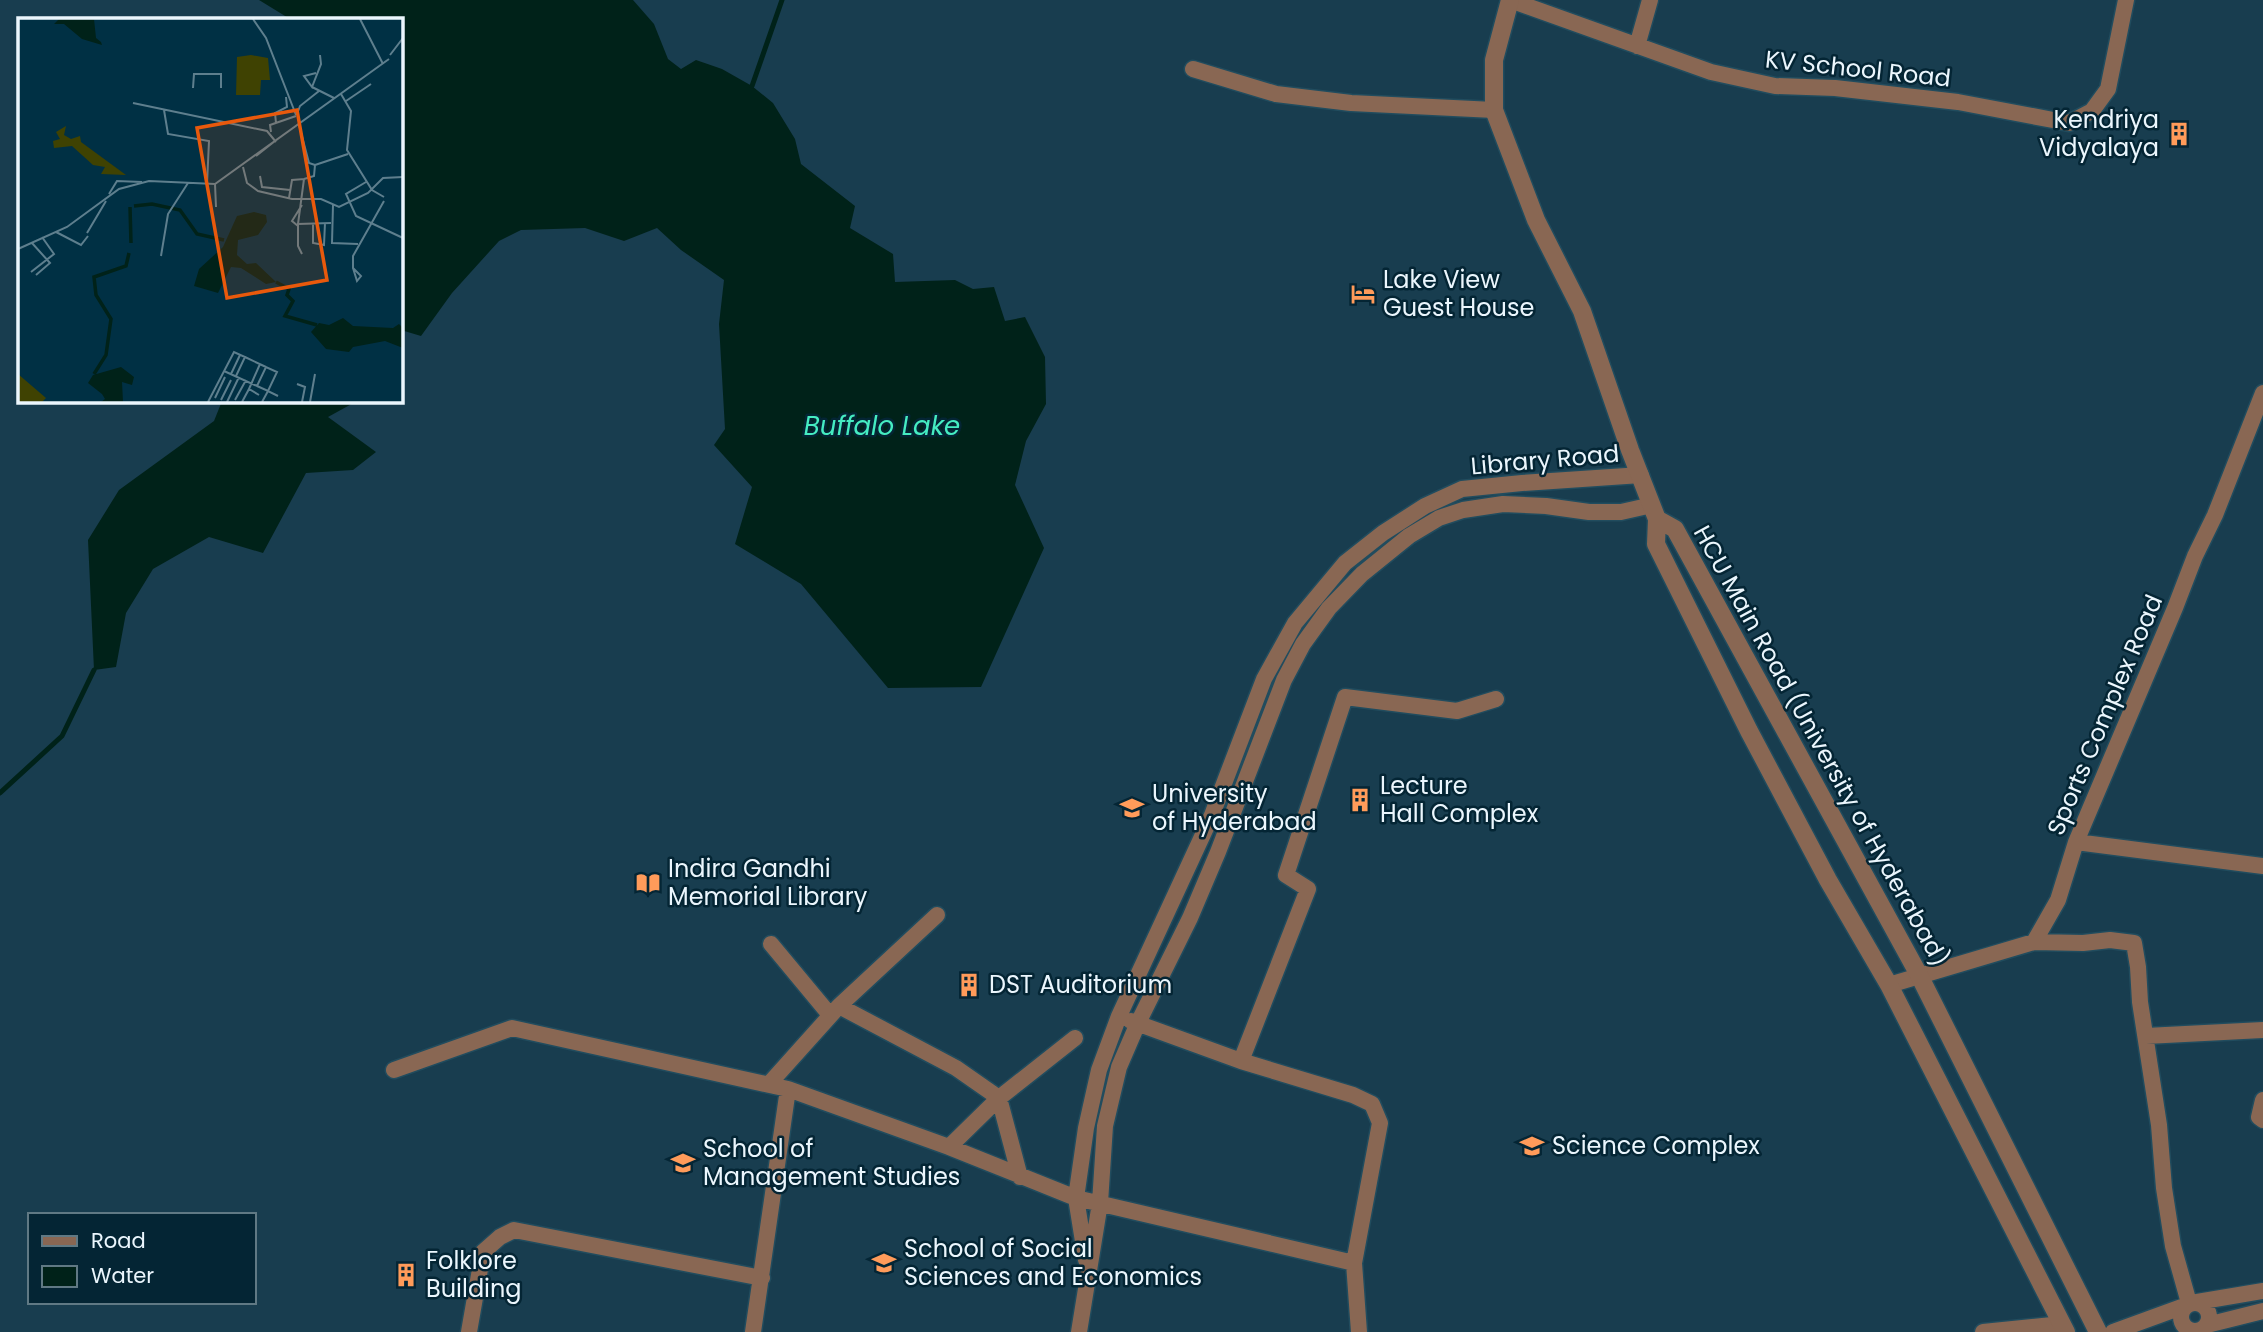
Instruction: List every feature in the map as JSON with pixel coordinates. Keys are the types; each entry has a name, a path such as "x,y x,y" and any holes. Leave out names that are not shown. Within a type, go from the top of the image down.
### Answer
{"street":[{"name":"KV School Road","path":"1510,0 1711,72 1775,86 1835,88 1945,100 2069,123 2092,111 2108,89 2126,0"},
{"path":"1079,1332 1100,1203 1105,1126 1119,1068 1190,918 1284,680 1303,643 1329,608 1362,574 1409,536 1439,518 1463,510 1503,504 1589,512 1655,512 1630,450 1583,311 1536,220 1494,110 1494,60 1510,0"},
{"path":"1637,46 1650,0"},
{"path":"1193,69 1276,94 1351,103 1494,110"},
{"name":"Sports Complex Road","path":"2034,942 2058,900 2076,842 2175,608 2194,556 2215,515 2263,393"},
{"name":"Library Road","path":"1088,1272 1076,1198 1086,1128 1099,1070 1119,1016 1212,815 1264,678 1295,623 1345,563 1383,533 1425,506 1462,489 1522,482 1641,475"},
{"name":"HCU Main Road (University of Hyderabad)","path":"1655,512 1675,529 1919,975 2098,1332"},
{"name":"HCU Main Road (University of Hyderabad)","path":"1655,512 1658,549 1749,731 1805,837 1889,985 2064,1328"},
{"path":"1241,1061 1308,889 1286,875 1345,697 1457,712 1496,699"},
{"path":"2076,842 2263,866"},
{"path":"769,1083 835,1011 937,915"},
{"path":"1889,985 2034,942 2083,943 2110,940 2134,943 2173,1246 2191,1303"},
{"path":"771,944 835,1011 956,1068 999,1098 1020,1177"},
{"path":"1119,1016 1241,1061 1353,1095 1372,1104 1380,1123 1354,1262 1359,1332"},
{"path":"394,1070 512,1028 769,1083 949,1147 1076,1198 1354,1262"},
{"path":"2146,1036 2263,1030"},
{"path":"949,1147 999,1098 1075,1038"},
{"path":"753,1332 788,1089"},
{"path":"2263,1100 2259,1117 2263,1120"},
{"path":"469,1332 483,1252 500,1237 514,1230 762,1278"},
{"path":"2113,1332 2191,1303 2263,1291"},
{"path":"2191,1303 2206,1307 2208,1311 2209,1321 2202,1330"},
{"path":"2191,1303 2182,1312 2181,1321 2186,1328 2202,1330 2263,1311"},
{"path":"1983,1332 2064,1328"}],"shaded area":[{"name":"University of Hyderabad","path":"0,0 2263,0 2263,1332 0,1332"}],"water":[{"name":"Buffalo Lake","path":"259,0 633,0 654,24 668,59 681,69 696,60 722,69 752,86 773,103 795,139 801,164 855,206 850,228 893,254 895,282 955,280 973,289 994,287 1005,321 1025,317 1045,357 1046,404 1026,441 1015,485 1044,548 981,687 888,688 801,584 735,544 752,487 714,445 725,429 719,324 724,280 681,250 657,228 624,241 585,228 521,230 499,241 452,293 421,336 402,330 402,18 288,18"},
{"path":"222,402 355,402 328,417 376,452 353,470 306,473 263,553 209,537 153,569 126,613 116,667 94,670 88,540 119,490 214,421"}],"waterway":[{"path":"752,86 782,0"},
{"path":"0,793 62,736 94,670"}],"place":[{"name":"Kendriya Vidyalaya","path":"2179,134"},
{"name":"Lake View Guest House","path":"1363,294"},
{"name":"Lecture Hall Complex","path":"1360,800"},
{"name":"University of Hyderabad","path":"1132,808"},
{"name":"Indira Gandhi Memorial Library","path":"648,883"},
{"name":"DST Auditorium","path":"969,985"},
{"name":"Science Complex","path":"1532,1146"},
{"name":"School of Management Studies","path":"683,1163"},
{"name":"School of Social Sciences and Economics","path":"884,1263"},
{"name":"Folklore Building","path":"406,1275"}]}
